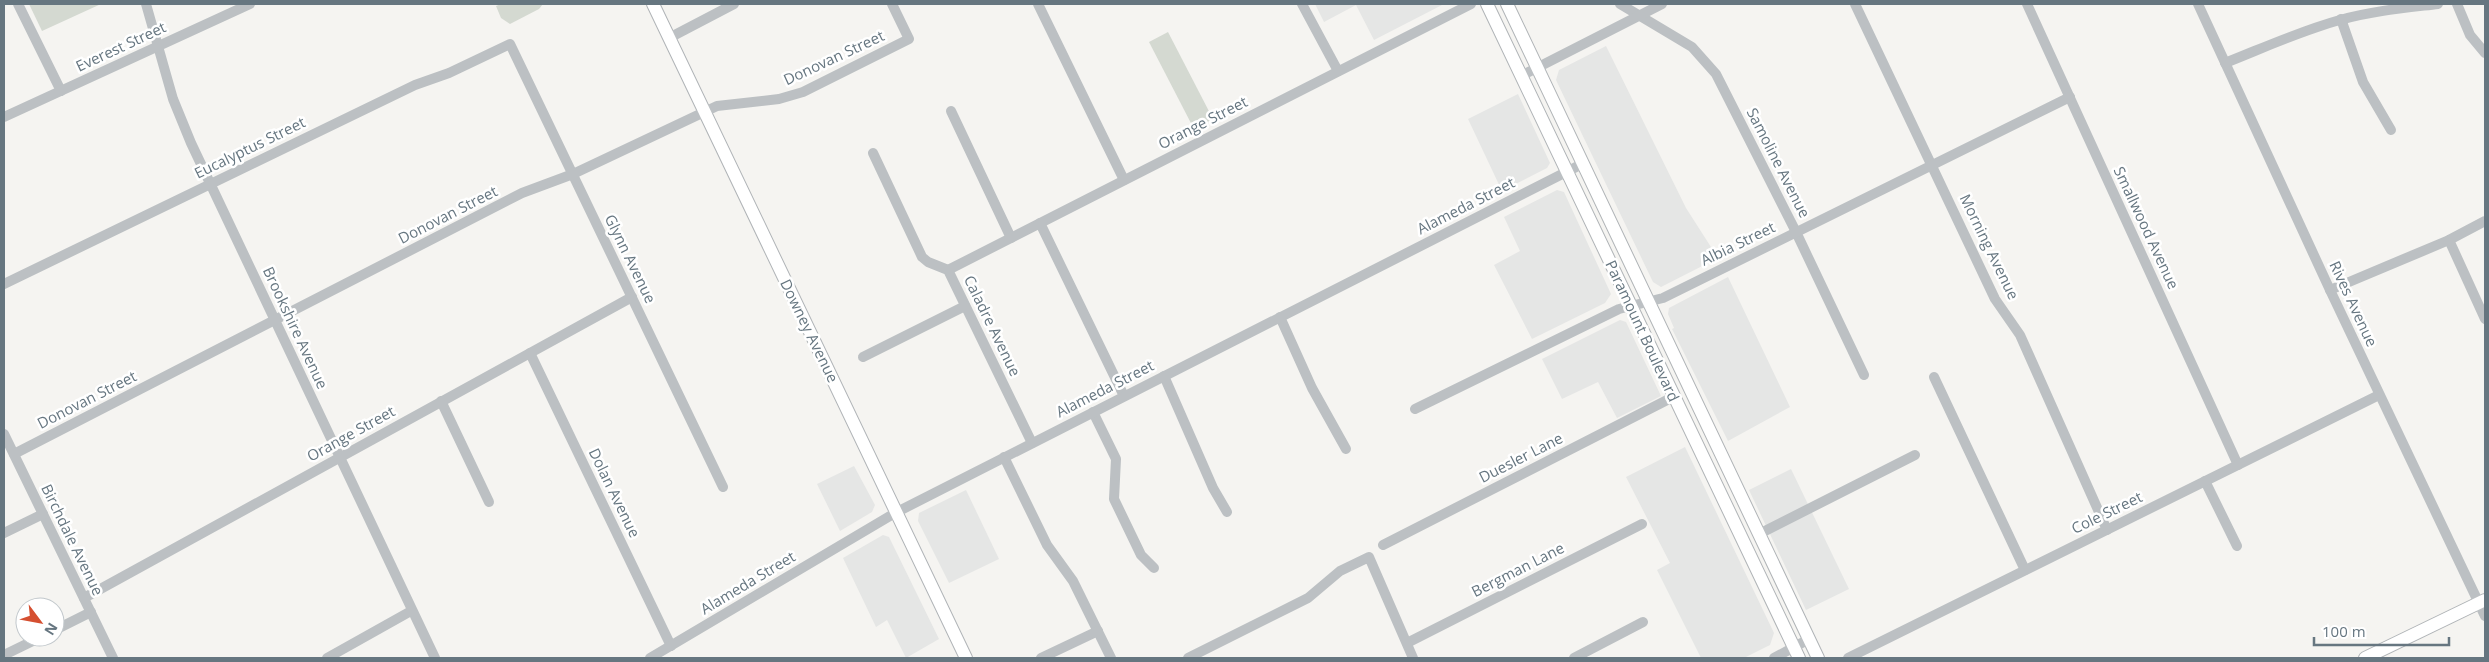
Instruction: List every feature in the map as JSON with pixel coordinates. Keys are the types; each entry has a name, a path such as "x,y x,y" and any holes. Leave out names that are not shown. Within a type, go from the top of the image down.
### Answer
{"main road":[{"name":"Downey Avenue","path":"653,4 966,658"},
{"name":"Paramount Boulevard","path":"1487,4 1796,653"},
{"path":"1499,4 1510,9"},
{"name":"Paramount Boulevard","path":"1510,9 1536,68 1818,658"},
{"path":"2365,658 2482,601"}],"street":[{"path":"18,4 61,91"},
{"name":"Brookshire Avenue","path":"146,4 173,99 210,184 411,611 435,658"},
{"name":"Everest Street","path":"4,117 250,4"},
{"path":"668,38 734,4"},
{"name":"Donovan Street","path":"14,454 522,193 573,174 717,106 779,99 797,94 908,39 892,4"},
{"path":"1038,4 1124,180"},
{"path":"1302,4 1338,71"},
{"name":"Orange Street","path":"948,270 1471,4"},
{"name":"Samoline Avenue","path":"1620,4 1692,47 1709,64 1796,232 1864,375"},
{"path":"1521,76 1662,4"},
{"name":"Morning Avenue","path":"1855,4 1995,299 2020,336 2107,530"},
{"name":"Smallwood Avenue","path":"2027,4 2238,465"},
{"name":"Rives Avenue","path":"2198,4 2379,395 2482,601 2485,616"},
{"path":"2225,63 2289,36 2340,20 2366,13 2438,4"},
{"path":"2457,4 2470,35 2485,52"},
{"path":"2340,20 2363,82 2391,130"},
{"name":"Glynn Avenue","path":"510,44 723,487"},
{"name":"Eucalyptus Street","path":"4,284 415,85 449,73 510,44"},
{"name":"Albia Street","path":"1415,409 1619,309 1663,298 1933,167 2070,97"},
{"path":"951,111 1011,238"},
{"name":"Caladre Avenue","path":"873,154 922,257 948,270 1032,443"},
{"name":"Alameda Street","path":"650,658 895,512 1582,164"},
{"path":"2330,290 2449,240 2485,221"},
{"path":"1040,223 1124,396"},
{"path":"2449,240 2485,319"},
{"name":"Orange Street","path":"84,598 632,297"},
{"path":"863,357 965,306"},
{"path":"1280,317 1312,388 1346,449"},
{"name":"Dolan Avenue","path":"530,353 671,646"},
{"path":"1164,376 1213,488 1227,512"},
{"path":"1934,377 2025,570"},
{"name":"Cole Street","path":"1848,658 2379,395"},
{"name":"Duesler Lane","path":"1383,545 1673,397"},
{"path":"441,401 490,502"},
{"path":"1093,412 1116,459 1114,499 1141,555 1154,568"},
{"name":"Birchdale Avenue","path":"4,434 113,658"},
{"path":"1759,534 1915,455"},
{"path":"1004,458 1047,546 1071,576 1111,658"},
{"path":"2205,481 2238,546"},
{"path":"4,533 43,514"},
{"name":"Bergman Lane","path":"1406,643 1642,524"},
{"path":"1188,658 1308,598 1341,570 1369,557 1413,658"},
{"path":"327,658 411,611"},
{"path":"65,625 91,612"},
{"path":"1574,658 1643,622"},
{"path":"1041,658 1098,631"},
{"path":"1774,658 1796,653 1809,639"},
{"path":"4,655 20,647"}],"shaded area":[{"path":"29,4 101,4 42,31"},
{"path":"501,4 543,4 539,9 510,24 501,18 496,6"},
{"path":"1315,4 1444,4 1374,40 1356,5 1324,22"},
{"path":"1168,32 1213,119 1194,129 1149,42"},
{"path":"1606,46 1686,208 1718,258 1661,287 1653,282 1556,80 1559,70"},
{"path":"1518,94 1550,163 1547,168 1502,191 1468,119"},
{"path":"1557,190 1564,192 1611,294 1605,303 1532,339 1494,265 1520,251 1504,217"},
{"path":"1728,277 1790,407 1728,441 1672,329 1674,328 1668,314 1669,308"},
{"path":"1620,320 1626,322 1661,396 1617,418 1598,382 1562,399 1542,359"},
{"path":"1685,447 1774,633 1770,645 1744,658 1701,658 1657,570 1670,563 1626,477"},
{"path":"854,466 875,505 872,512 840,531 817,484"},
{"path":"1791,469 1849,589 1806,610 1749,490"},
{"path":"966,490 999,559 949,583 918,521 919,513"},
{"path":"883,535 889,537 939,639 906,658 887,620 876,627 843,558"}]}
